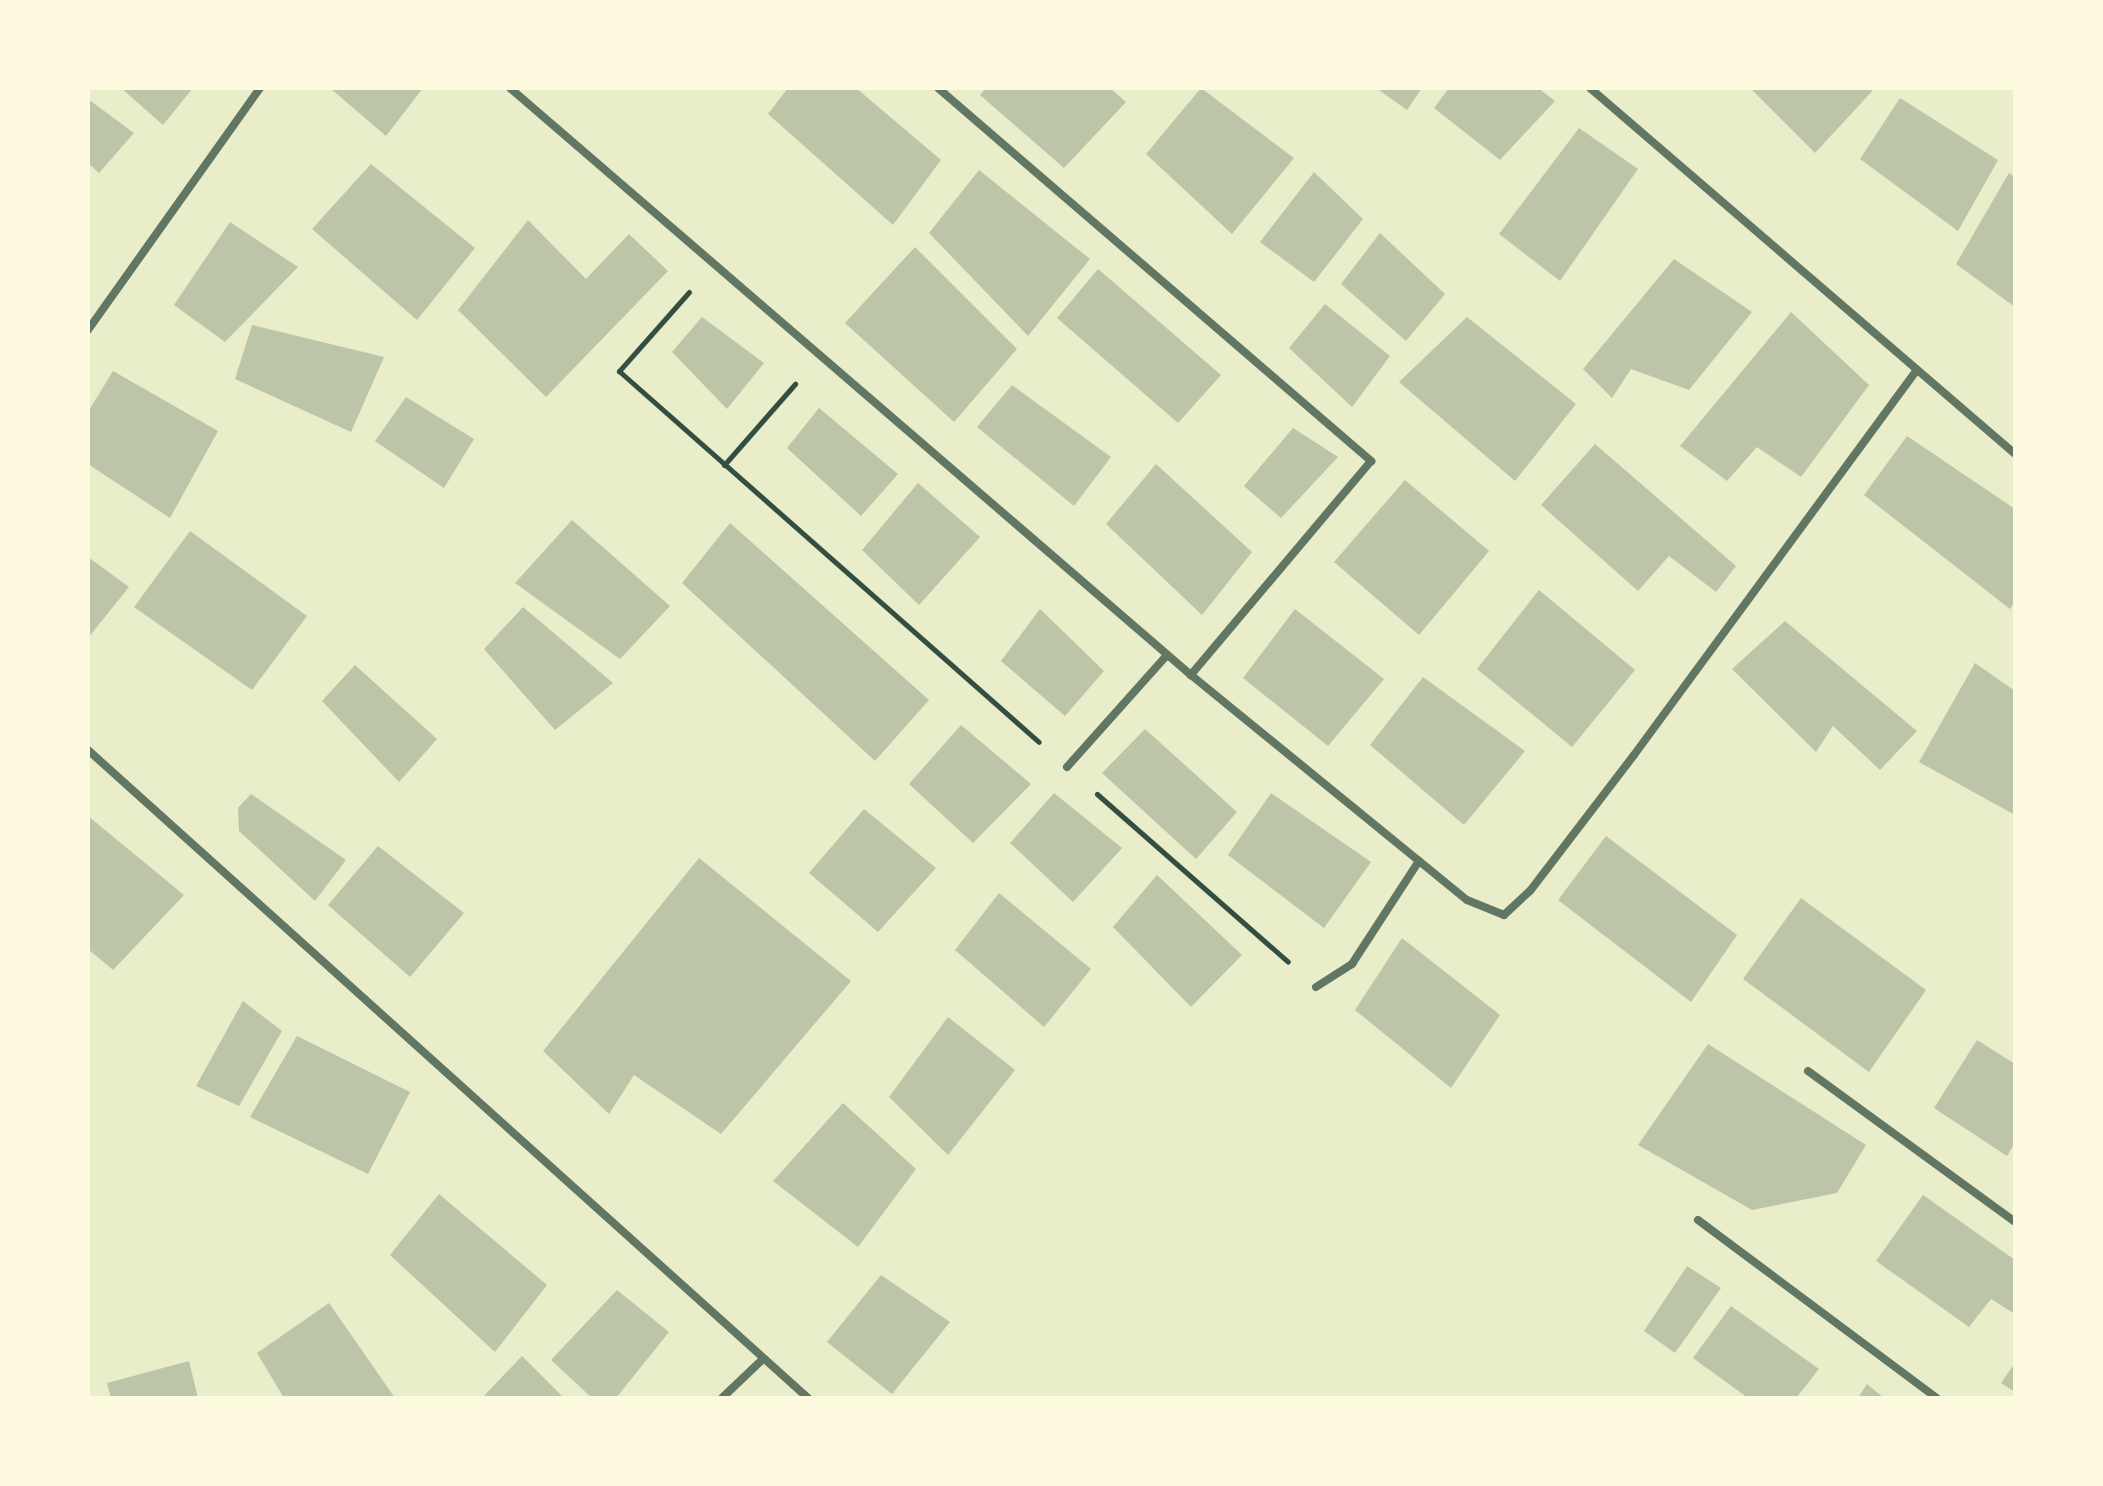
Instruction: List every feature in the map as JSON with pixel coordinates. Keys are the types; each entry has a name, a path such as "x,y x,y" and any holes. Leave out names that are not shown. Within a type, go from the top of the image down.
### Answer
{"street":[{"path":"88,330 260,88"},
{"path":"510,88 1191,675 1467,900 1504,915 1530,891 1915,372"},
{"path":"938,88 1371,461 1191,675"},
{"path":"1590,88 1915,372 2015,454"},
{"path":"1067,767 1167,655"},
{"path":"88,750 808,1398"},
{"path":"1316,987 1352,964 1419,861"},
{"path":"1808,1071 2015,1222"},
{"path":"1698,1220 1937,1398"},
{"path":"722,1398 763,1359"}],"path":[{"path":"713,264 619,371 1316,987"},
{"path":"724,465 820,356"}],"building":[{"path":"121,88 193,88 163,125"},
{"path":"330,88 423,88 386,136"},
{"path":"788,88 856,88 941,160 893,225 768,114"},
{"path":"986,88 1110,88 1126,102 1064,168 980,95"},
{"path":"1201,88 1294,158 1232,234 1146,154"},
{"path":"1376,88 1422,88 1407,110"},
{"path":"1449,88 1538,88 1555,101 1500,160 1434,108"},
{"path":"1750,88 1875,88 1815,153"},
{"path":"1900,98 1998,160 1958,231 1860,159"},
{"path":"88,99 134,133 99,173 88,163"},
{"path":"1579,128 1638,169 1560,281 1499,234"},
{"path":"371,164 475,248 417,320 312,229"},
{"path":"979,170 1090,259 1028,336 929,233"},
{"path":"1314,172 1363,219 1314,282 1260,242"},
{"path":"2009,173 2015,177 2015,307 1956,264"},
{"path":"528,220 586,279 629,234 668,271 546,397 458,310"},
{"path":"230,222 298,267 225,342 174,305"},
{"path":"1380,233 1445,294 1406,341 1341,284"},
{"path":"915,247 1017,349 954,422 845,323"},
{"path":"1674,259 1752,312 1689,390 1631,369 1612,398 1583,369"},
{"path":"1098,269 1221,375 1178,423 1057,318"},
{"path":"1325,304 1390,356 1352,407 1289,348"},
{"path":"1791,312 1869,385 1801,477 1757,447 1727,481 1680,446"},
{"path":"702,317 764,363 727,409 672,352"},
{"path":"1467,317 1576,404 1515,481 1399,382"},
{"path":"252,325 384,357 351,432 235,379"},
{"path":"113,371 218,431 170,518 88,464 88,412"},
{"path":"1012,385 1111,457 1074,506 977,427"},
{"path":"406,397 474,439 444,488 375,441"},
{"path":"819,408 898,474 861,516 787,448"},
{"path":"1293,428 1338,457 1281,518 1244,486"},
{"path":"1907,436 2015,509 2015,602 2010,609 1864,495"},
{"path":"1595,444 1736,566 1716,592 1669,556 1638,591 1541,505"},
{"path":"1156,464 1252,552 1202,615 1106,524"},
{"path":"1405,480 1489,551 1419,635 1334,562"},
{"path":"918,483 980,537 919,605 862,550"},
{"path":"572,520 670,606 620,659 515,583"},
{"path":"730,523 929,700 875,761 682,583"},
{"path":"190,531 307,616 252,690 134,607"},
{"path":"88,557 129,587 88,638"},
{"path":"1539,590 1635,670 1572,747 1477,669"},
{"path":"523,607 613,683 555,730 484,649"},
{"path":"1040,609 1104,671 1065,716 1001,661"},
{"path":"1295,609 1384,679 1328,746 1243,678"},
{"path":"1785,621 1917,731 1880,770 1833,726 1816,752 1732,669"},
{"path":"1975,663 2015,691 2015,815 1919,762"},
{"path":"355,665 437,739 399,782 322,701"},
{"path":"1423,677 1525,751 1464,825 1370,745"},
{"path":"961,725 1031,784 973,843 909,784"},
{"path":"1145,729 1237,812 1196,859 1102,773"},
{"path":"1054,793 1122,848 1073,902 1010,843"},
{"path":"1271,793 1371,862 1324,928 1228,855"},
{"path":"251,794 346,860 315,901 239,831 238,808"},
{"path":"864,809 936,868 878,932 809,873"},
{"path":"88,816 184,895 113,970 88,949"},
{"path":"1606,836 1737,935 1691,1002 1558,900"},
{"path":"378,846 464,913 410,977 328,905"},
{"path":"699,858 851,981 721,1134 634,1075 609,1114 543,1051"},
{"path":"1157,875 1242,955 1191,1007 1113,927"},
{"path":"999,893 1091,969 1044,1027 955,950"},
{"path":"1801,898 1926,990 1869,1072 1743,979"},
{"path":"1402,938 1500,1015 1451,1088 1355,1010"},
{"path":"243,1001 282,1031 239,1106 196,1086"},
{"path":"948,1017 1015,1070 948,1155 889,1097"},
{"path":"297,1036 410,1092 368,1174 250,1117"},
{"path":"1977,1040 2015,1064 2015,1143 2007,1156 1934,1108"},
{"path":"1708,1044 1866,1145 1837,1193 1752,1210 1638,1145"},
{"path":"843,1103 916,1169 858,1247 773,1181"},
{"path":"439,1194 547,1285 495,1352 390,1255"},
{"path":"1923,1195 2015,1260 2015,1314 1991,1299 1969,1327 1876,1261"},
{"path":"1687,1266 1721,1288 1675,1353 1644,1331"},
{"path":"881,1275 950,1322 892,1394 827,1342"},
{"path":"617,1290 669,1332 616,1398 592,1398 551,1360"},
{"path":"329,1303 395,1398 284,1398 257,1353"},
{"path":"1731,1306 1819,1369 1796,1398 1748,1398 1693,1358"},
{"path":"522,1356 564,1398 482,1398"},
{"path":"189,1361 198,1398 111,1398 107,1383"},
{"path":"2015,1363 2015,1392 2001,1383"},
{"path":"1867,1384 1884,1398 1858,1398"}]}
